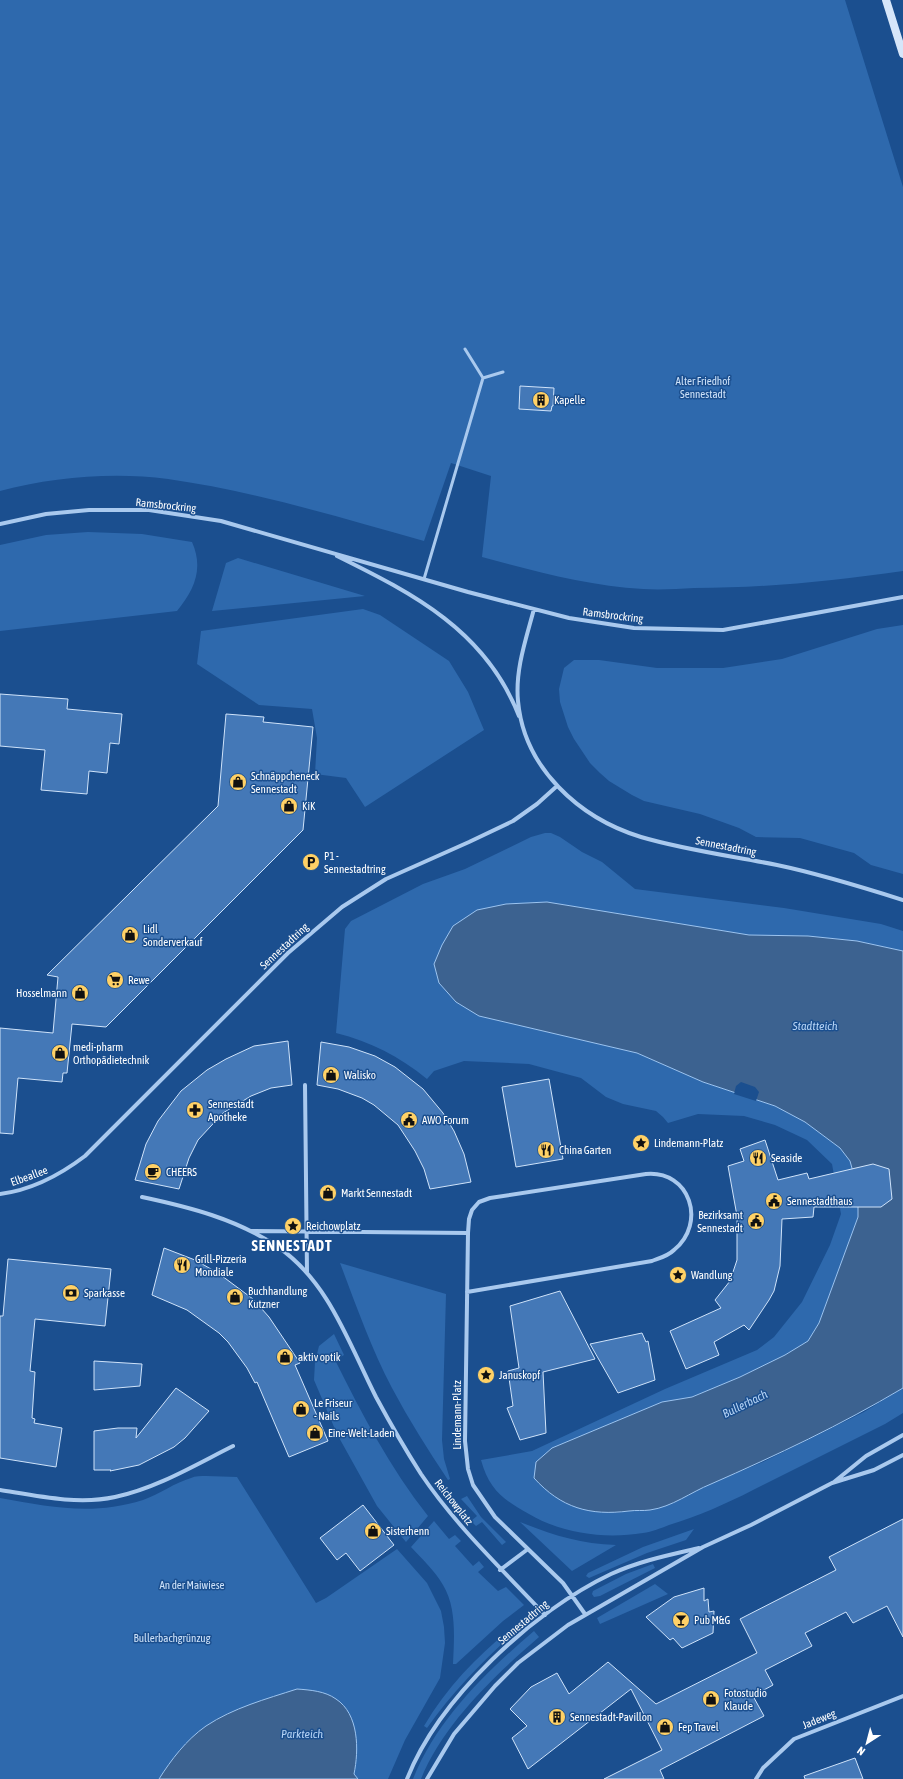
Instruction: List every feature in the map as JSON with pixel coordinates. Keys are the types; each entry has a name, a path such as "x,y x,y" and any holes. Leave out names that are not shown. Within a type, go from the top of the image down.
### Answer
{"main road":[{"path":"886,0 903,54"}],"street":[{"name":"Ramsbrockring","path":"0,524 46,514 89,510 149,510 221,521 534,609 569,618 634,628 723,630 903,597"},
{"name":"Ramsbrockring","path":"327,552 386,580 437,612 478,647 501,678 511,695 523,726"},
{"name":"Sennestadtring","path":"534,609 520,660 518,701 523,726 535,756 557,786 585,810 615,827 640,837 708,853 779,866 841,881 903,900"},
{"name":"Sennestadtring","path":"63,1172 94,1149 272,969 342,907 386,878 513,821 557,786"},
{"path":"305,1085 307,1272"},
{"name":"Elbeallee","path":"0,1194 32,1187 63,1172"},
{"name":"Lindemann-Platz","path":"467,1292 652,1261 663,1257 672,1252 683,1241 690,1223 691,1205 684,1190 673,1180 662,1174 646,1174 490,1198 479,1202 472,1210 469,1219 468,1233 467,1292 465,1441 468,1469 473,1484 496,1517 563,1583 573,1595 585,1614"},
{"name":"Reichowplatz","path":"142,1197 198,1210 250,1231 277,1246 307,1272 329,1303 343,1328 376,1398 421,1474 469,1535 500,1570 545,1615"},
{"name":"Reichowplatz","path":"250,1231 468,1233"},
{"name":"Sennestadtring","path":"832,1483 866,1456 903,1435"},
{"path":"0,1490 60,1499 97,1499 115,1497 140,1490 168,1479 233,1446"},
{"name":"Sennestadtring","path":"428,1779 454,1734 495,1686 518,1663 585,1614 650,1579 703,1547 751,1525 832,1483 874,1470 903,1455"},
{"name":"Sennestadtring","path":"407,1779 423,1746 456,1700 505,1648 545,1615 573,1595 627,1567 703,1547"},
{"path":"500,1570 528,1549"},
{"name":"Jadeweg","path":"756,1779 763,1768 794,1739 903,1696"}],"lane":[{"path":"424,579 483,378 465,349"},
{"path":"483,378 503,372"}],"green space":[{"name":"Alter Friedhof Sennestadt","path":"0,0 845,0 903,187 903,571 825,581 747,587 662,589 643,589 602,585 542,572 482,557 491,476 451,463 424,541 329,514 265,498 200,484 168,479 126,476 83,477 41,482 0,491"},
{"path":"88,532 142,534 192,542 197,561 197,570 192,587 177,611 0,631 0,545 46,535"},
{"path":"238,558 365,596 212,611 226,563"},
{"path":"363,609 380,615 449,661 468,692 484,730 365,807 346,778 315,774 317,738 312,709 259,705 197,664 201,631"},
{"path":"903,625 903,874 871,865 854,853 800,838 756,837 739,828 700,814 644,801 632,795 609,781 590,763 568,727 560,702 559,689 564,668 574,660 599,660 657,668 723,668 782,659 877,629"},
{"path":"551,833 560,837 582,852 602,862 635,889 784,908 881,924 903,931 903,951 857,941 808,936 749,935 547,902 506,904 479,1016 637,1053 703,1082 775,1106 805,1122 840,1148 850,1161 858,1190 858,1217 819,1323 808,1341 785,1355 740,1377 692,1397 662,1402 552,1448 616,1513 667,1505 709,1484 763,1462 864,1412 903,1388 903,1413 885,1424 722,1505 691,1518 653,1531 629,1535 599,1535 584,1533 542,1521 512,1504 493,1487 484,1470 481,1460 532,1451 665,1389 757,1350 774,1337 802,1302 830,1245 841,1214 832,1164 807,1140 775,1125 744,1116 698,1114 668,1123 656,1111 623,1104 606,1097 581,1078 529,1064 464,1061 434,1071 427,1079 406,1063 373,1045 336,1033 345,929 351,921 423,884 465,869 531,837"},
{"path":"340,1263 446,1294 442,1440 444,1459 450,1479 448,1480 426,1446 405,1412 384,1373"},
{"path":"334,1334 344,1355 335,1360 377,1440 401,1479 428,1516 406,1542 377,1506 337,1434 314,1380 315,1362 319,1346"},
{"name":"Bullerbachgrünzug","path":"194,1477 237,1477 316,1603 326,1598 397,1549 427,1583 441,1611 445,1643 440,1678 405,1740 388,1779 0,1779 0,1498 54,1507 89,1509 106,1508 143,1500"},
{"path":"467,1496 481,1517 506,1542 502,1545 482,1522 476,1526 471,1521 477,1516 461,1499"},
{"path":"434,1521 449,1539 455,1535 461,1541 455,1546 473,1566 479,1561 484,1567 478,1572 498,1591 506,1587 524,1605 503,1621 456,1664 453,1664 454,1624 451,1604 443,1585 436,1575 411,1547"},
{"path":"520,1522 544,1531 579,1541 616,1545 572,1571"},
{"path":"694,1529 686,1540 647,1553 589,1578 586,1576 588,1573 643,1547"},
{"path":"653,1564 655,1568 600,1596 594,1597 592,1594 593,1591 626,1574"},
{"path":"655,1584 668,1594 600,1624 597,1618"},
{"path":"526,1617 529,1619 462,1684 427,1728 424,1726 445,1695 469,1667 496,1641"},
{"path":"534,1631 539,1637 488,1684 456,1720 431,1759 421,1779 413,1779 435,1736 464,1698 498,1663"}],"water":[{"name":"Stadtteich","path":"547,902 749,935 808,936 857,941 903,951 903,1388 856,1415 784,1451 704,1487 674,1503 650,1510 602,1512 577,1508 555,1497 534,1478 536,1462 552,1448 662,1402 692,1397 740,1377 785,1355 808,1341 819,1323 858,1217 858,1190 850,1161 840,1148 805,1122 775,1106 703,1082 637,1053 479,1016 456,1002 439,983 434,964 442,945 453,926 477,910 506,904"},
{"name":"Parkteich","path":"297,1689 317,1691 327,1694 332,1696 344,1706 353,1723 356,1733 357,1754 354,1774 358,1779 159,1779 180,1751 206,1726 238,1709"}],"pier":[{"path":"741,1082 755,1087 759,1092 756,1101 734,1094 736,1086"}],"building":[{"name":"Kapelle","path":"520,386 554,388 553,406 551,411 519,409"},
{"path":"0,694 68,699 67,709 122,714 119,744 110,743 107,773 89,771 87,794 41,790 45,750 0,746"},
{"path":"226,714 264,717 263,722 313,727 303,830 106,1027 72,1024 67,1073 63,1073 62,1082 18,1078 13,1134 0,1133 0,1028 53,1033 58,977 47,975 218,806"},
{"path":"288,1041 292,1085 271,1088 251,1096 223,1113 198,1140 189,1158 179,1189 135,1180 146,1144 158,1121 181,1091 207,1070 226,1059 254,1046"},
{"path":"321,1042 349,1047 375,1056 395,1067 423,1089 443,1113 454,1131 464,1154 471,1182 430,1189 424,1169 415,1151 398,1125 374,1105 362,1098 338,1089 317,1085"},
{"path":"549,1079 563,1159 516,1167 502,1087"},
{"path":"765,1140 778,1180 807,1173 809,1179 873,1164 889,1169 892,1199 881,1207 814,1207 813,1217 782,1219 780,1266 774,1291 769,1300 749,1330 744,1325 714,1342 719,1355 686,1369 670,1331 721,1308 715,1300 730,1281 737,1260 737,1216 728,1166 744,1161 740,1149"},
{"path":"164,1248 195,1260 218,1273 253,1299 269,1317 300,1363 295,1365 328,1441 289,1457 257,1382 255,1383 247,1368 228,1342 219,1333 187,1310 152,1295"},
{"path":"8,1259 111,1269 105,1326 35,1319 30,1371 35,1372 32,1418 35,1419 34,1423 62,1428 56,1467 0,1458 0,1316 3,1316"},
{"path":"560,1291 595,1359 543,1372 546,1433 520,1440 507,1408 513,1406 508,1371 519,1368 510,1306"},
{"path":"642,1333 646,1342 648,1341 655,1380 618,1393 590,1344"},
{"path":"94,1361 142,1364 140,1386 94,1390"},
{"path":"176,1388 209,1411 185,1438 174,1447 139,1465 110,1471 111,1470 94,1470 94,1431 118,1428 137,1428 136,1438"},
{"path":"363,1505 394,1545 360,1571 346,1553 337,1560 320,1538"},
{"path":"903,1519 903,1637 887,1606 853,1623 846,1612 805,1633 812,1646 765,1670 773,1685 753,1696 764,1716 660,1770 664,1779 604,1779 662,1750 631,1689 528,1769 512,1738 527,1726 510,1709 531,1687 557,1673 569,1694 608,1662 656,1704 757,1653 740,1619 836,1570 829,1557"},
{"path":"704,1588 704,1601 708,1599 709,1612 714,1611 713,1633 682,1648 673,1638 670,1640 646,1617 674,1597"},
{"path":"855,1758 863,1779 805,1779 804,1776"}],"place":[{"name":"Kapelle","path":"541,400"},
{"name":"Schnäppcheneck Sennestadt","path":"238,782"},
{"name":"KiK","path":"289,806"},
{"name":"P1 - Sennestadtring","path":"311,862"},
{"name":"Lidl Sonderverkauf","path":"130,935"},
{"name":"Rewe","path":"115,980"},
{"name":"Hosselmann","path":"80,993"},
{"name":"medi-pharm Orthopädietechnik","path":"60,1053"},
{"name":"Walisko","path":"331,1075"},
{"name":"Sennestadt Apotheke","path":"195,1110"},
{"name":"AWO Forum","path":"409,1120"},
{"name":"Lindemann-Platz","path":"641,1143"},
{"name":"China Garten","path":"546,1150"},
{"name":"Seaside","path":"758,1158"},
{"name":"CHEERS","path":"153,1172"},
{"name":"Markt Sennestadt","path":"328,1193"},
{"name":"Sennestadthaus","path":"774,1201"},
{"name":"Bezirksamt Sennestadt","path":"756,1221"},
{"name":"Reichowplatz","path":"293,1226"},
{"name":"Grill-Pizzeria Mondiale","path":"182,1265"},
{"name":"Wandlung","path":"678,1275"},
{"name":"Sparkasse","path":"71,1293"},
{"name":"Buchhandlung Kutzner","path":"235,1297"},
{"name":"aktiv optik","path":"285,1357"},
{"name":"Januskopf","path":"486,1375"},
{"name":"Le Friseur - Nails","path":"301,1409"},
{"name":"Eine-Welt-Laden","path":"315,1433"},
{"name":"Sisterhenn","path":"373,1531"},
{"name":"Pub M&G","path":"681,1620"},
{"name":"Fotostudio Klaude","path":"711,1699"},
{"name":"Sennestadt-Pavillon","path":"557,1717"},
{"name":"Fep Travel","path":"665,1727"}],"district":[{"name":"SENNESTADT","path":"292,1246"}],"water label":[{"name":"Bullerbach","path":"745,1404"}],"park label":[{"name":"An der Maiwiese","path":"192,1585"}]}
